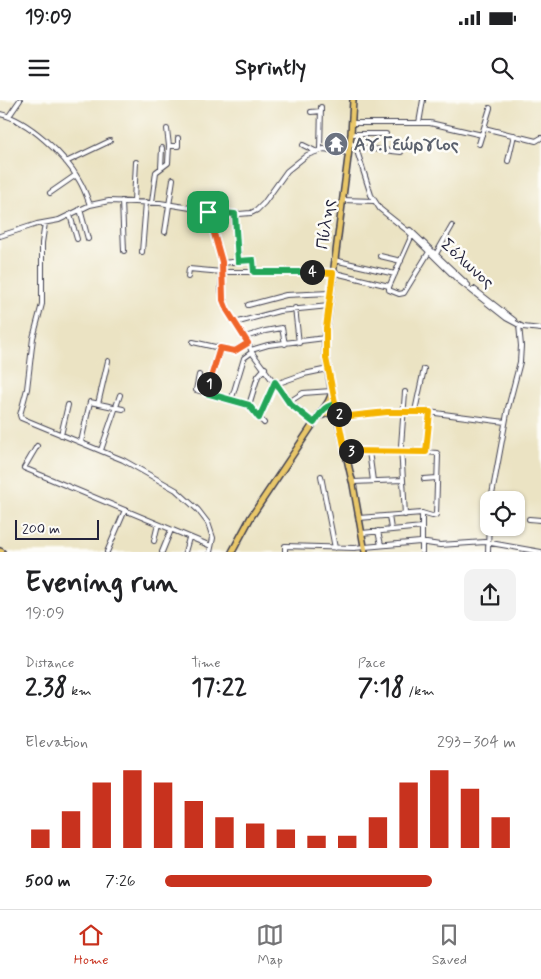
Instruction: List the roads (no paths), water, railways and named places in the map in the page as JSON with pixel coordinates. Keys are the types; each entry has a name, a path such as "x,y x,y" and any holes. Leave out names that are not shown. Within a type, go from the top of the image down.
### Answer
{"main road":[{"name":"Πύλης","path":"336,406 328,369 325,338 353,123 354,100"},
{"name":"Πύλης","path":"326,352 353,482 364,549"},
{"path":"234,552 256,514 323,412 332,392"},
{"path":"234,552 251,517 314,423 323,412 336,406"},
{"path":"323,412 332,411 338,417"}],"street":[{"path":"9,116 20,100"},
{"path":"418,123 424,100"},
{"path":"479,144 490,108"},
{"path":"311,112 321,109 320,149"},
{"path":"0,114 20,122 45,140 76,175 90,205"},
{"path":"353,123 437,124 482,135"},
{"path":"484,128 536,140 541,138"},
{"path":"152,202 155,174 157,170 168,164 169,146 167,129"},
{"path":"351,134 386,134"},
{"path":"508,161 514,135"},
{"path":"169,146 178,146 178,138"},
{"path":"66,162 110,141"},
{"path":"350,142 356,147 401,152"},
{"path":"303,145 315,151"},
{"name":"Σόλωνος","path":"356,147 374,201 380,209 412,235 466,287 506,318 520,325 541,329"},
{"path":"161,168 162,148"},
{"path":"0,236 59,220 90,205 122,201 168,204 208,212 248,213 259,209 268,199 286,171 300,159 320,149 348,153"},
{"path":"134,201 136,162"},
{"path":"50,193 76,175"},
{"path":"165,232 173,179"},
{"path":"342,200 374,201"},
{"path":"122,201 124,251"},
{"path":"142,252 146,202"},
{"path":"80,209 88,239"},
{"path":"208,212 222,262 221,285 223,300 227,310 252,351 289,402 314,423"},
{"path":"235,214 238,261"},
{"path":"70,215 77,239"},
{"path":"45,223 42,243 42,304 33,338 27,390 20,415 22,419 130,463 186,499 208,523 212,533 210,552"},
{"name":"Σόλωνος","path":"402,226 408,228 419,237 467,285 508,314 515,322"},
{"path":"436,254 452,226"},
{"path":"412,235 393,275 388,289 390,291 399,294 404,293 429,252"},
{"path":"380,256 401,261"},
{"path":"222,262 253,260 254,272"},
{"path":"334,260 393,275"},
{"path":"188,277 189,269 222,272 290,271 333,273 389,286"},
{"path":"248,305 286,295 330,293"},
{"path":"235,323 295,308 329,306"},
{"path":"295,308 298,343"},
{"path":"493,491 505,422 521,359 520,325"},
{"path":"245,337 282,328 285,344"},
{"path":"231,401 244,358 252,351 268,345 298,343 325,338"},
{"path":"193,342 235,351 248,343"},
{"path":"206,393 220,348"},
{"path":"98,404 108,361"},
{"path":"249,405 258,376 265,368"},
{"path":"259,418 275,383 328,369"},
{"path":"415,411 424,369"},
{"path":"199,375 196,390 249,405 264,423"},
{"path":"289,402 303,393 332,392"},
{"path":"405,392 401,452 405,514"},
{"path":"101,450 120,395"},
{"path":"81,442 90,402 123,409"},
{"path":"61,435 68,405"},
{"path":"338,417 415,411 505,422"},
{"path":"426,452 430,412"},
{"path":"37,446 24,468 211,546"},
{"path":"346,451 426,452 438,454 436,514 432,516 422,513 359,518"},
{"path":"368,451 373,481"},
{"path":"321,476 335,548"},
{"path":"424,479 437,478"},
{"path":"353,482 403,480"},
{"path":"107,552 125,510"},
{"path":"422,513 422,552"},
{"path":"389,516 391,529"},
{"path":"529,519 541,520"},
{"path":"154,541 158,524"},
{"path":"362,533 422,527"},
{"path":"162,552 171,530"},
{"path":"378,531 381,545"},
{"path":"488,536 488,552"},
{"path":"185,552 189,538"},
{"path":"285,549 364,549 381,545 422,542 440,545 488,542 541,552"}],"place":[{"name":"Αγ.Γεώργιος","path":"336,144"}]}
